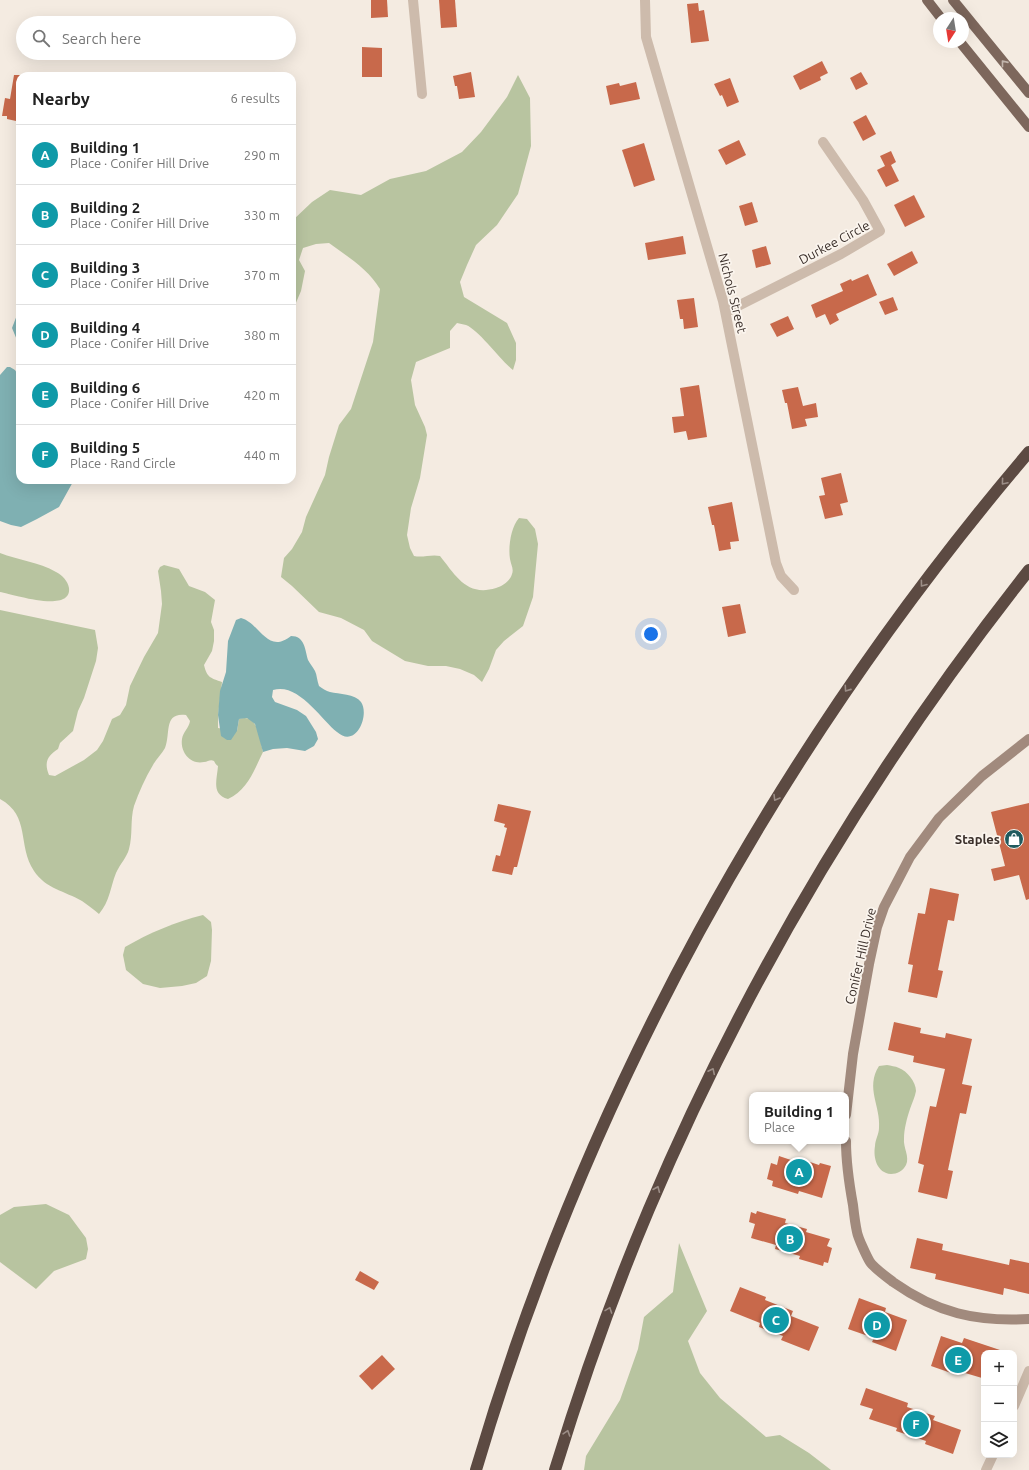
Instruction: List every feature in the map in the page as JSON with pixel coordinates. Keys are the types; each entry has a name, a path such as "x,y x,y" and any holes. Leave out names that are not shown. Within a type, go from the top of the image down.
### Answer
{"highway":[{"path":"476,1470 495,1407 526,1315 578,1181 638,1049 704,921 777,796 839,701 914,595 1029,452"},
{"path":"555,1470 598,1341 639,1232 686,1126 749,998 798,910 866,796 946,680 1029,570"}],"main road":[{"path":"927,0 936,12"},
{"path":"953,0 1029,93"},
{"path":"965,48 1029,127"}],"street":[{"path":"413,0 422,94"},
{"name":"Nichols Street","path":"645,0 646,37 649,52 660,82 726,312 776,563 781,576 794,590"},
{"name":"Durkee Circle","path":"726,312 841,254 880,231 863,200 823,142"},
{"name":"Conifer Hill Drive","path":"849,1092 853,1054 869,964 877,927 884,907 910,857 939,818 982,776 1029,739"},
{"path":"846,1144 848,1177 857,1233 871,1263 890,1280 911,1295 954,1313 974,1318 1009,1320 1029,1319"},
{"path":"1017,1399 1029,1371"},
{"path":"986,1470 992,1458"}],"green space":[{"path":"518,75 530,98 531,146 518,194 497,225 476,245 460,282 464,297 507,323 516,343 516,360 513,370 477,333 466,325 457,323 450,331 450,348 416,362 411,380 415,405 427,435 420,478 411,508 407,535 410,548 414,556 440,556 451,571 463,583 470,587 477,590 496,588 506,583 510,579 513,572 509,554 512,532 516,522 519,518 527,519 535,529 538,544 533,597 523,626 504,641 496,650 489,669 482,682 474,675 460,669 446,666 428,666 405,661 372,641 364,630 341,618 319,612 281,577 284,558 292,549 302,532 306,517 325,475 339,425 351,409 373,342 380,289 364,269 329,243 316,244 303,248 299,260 305,271 301,291 296,303 296,217 312,202 330,190 361,195 390,179 426,171 462,152 481,132 507,97"},
{"path":"0,553 43,566 58,573 64,578 68,585 69,588 67,596 61,600 52,601 0,592"},
{"path":"164,565 179,569 189,586 205,592 215,600 211,622 214,630 214,641 212,651 204,665 210,677 222,682 218,728 237,731 239,719 245,718 250,720 257,728 263,752 250,779 241,790 228,799 219,794 217,790 216,781 218,766 214,761 194,762 184,753 182,739 190,721 186,715 174,717 169,725 165,748 150,770 142,785 134,806 129,849 116,873 103,909 99,914 82,901 50,886 39,877 29,861 20,822 16,814 10,806 0,799 0,610 95,630 98,648 96,661 84,698 78,711 73,731 60,743 58,749 51,754 47,763 49,775 55,776 84,760 97,750 103,741 112,719 120,715 126,705 130,686 158,633 162,604 158,571 160,567"},
{"path":"203,915 211,922 212,930 211,961 207,976 196,983 160,988 143,984 126,970 123,955 125,947 162,928"},
{"path":"887,1065 902,1069 913,1081 916,1088 905,1131 904,1142 907,1162 905,1167 898,1173 891,1174 882,1171 875,1160 875,1144 879,1130 879,1120 874,1097 873,1082 879,1066"},
{"path":"46,1204 69,1215 86,1238 88,1249 86,1259 54,1271 36,1289 0,1262 0,1215 14,1207"},
{"path":"679,1243 707,1311 688,1341 700,1373 720,1398 766,1437 780,1435 809,1453 831,1470 584,1470 586,1456 620,1400 638,1349 644,1317 673,1292"}],"water":[{"path":"16,318 16,338 12,328"},
{"path":"7,367 10,367 16,372 16,484 72,484 59,507 21,527 0,521 0,375"},
{"path":"241,618 248,621 270,640 276,642 283,641 291,636 299,638 304,644 308,660 316,673 319,686 329,692 355,697 361,702 364,715 360,728 350,736 344,736 337,732 300,696 291,691 282,689 273,690 272,697 275,702 297,710 306,716 316,732 318,739 314,746 305,751 287,748 273,749 263,752 255,724 247,718 239,719 237,731 231,740 227,740 221,736 218,715 220,691 226,672 228,641 236,620"}],"building":[{"path":"371,0 387,0 388,17 371,18"},
{"path":"439,0 455,0 457,27 441,28"},
{"path":"698,3 699,11 704,10 709,41 691,43 687,4"},
{"path":"362,47 382,48 382,77 362,77"},
{"path":"822,61 828,73 820,77 821,80 800,90 793,76"},
{"path":"471,72 475,97 459,99 457,86 455,86 453,76"},
{"path":"861,72 868,84 856,90 850,78"},
{"path":"14,75 16,75 16,121 7,119 7,116 2,116 5,98 10,99"},
{"path":"730,78 739,102 727,107 722,95 720,96 714,84"},
{"path":"636,82 640,99 610,105 606,86 619,83 620,86"},
{"path":"866,115 876,134 863,141 853,122"},
{"path":"739,140 746,155 726,165 718,150"},
{"path":"644,143 655,180 634,187 622,150"},
{"path":"891,151 896,162 891,165 899,181 886,187 877,170 885,166 880,156"},
{"path":"914,195 925,217 905,227 894,205"},
{"path":"752,202 758,222 745,226 739,206"},
{"path":"683,236 686,254 648,260 645,243"},
{"path":"766,246 771,264 756,268 752,250"},
{"path":"912,251 918,263 894,276 887,264"},
{"path":"868,274 877,295 836,314 839,320 830,325 825,314 816,318 811,305 843,291 840,284 851,279 852,281"},
{"path":"893,297 898,310 885,315 879,302"},
{"path":"694,298 698,327 684,329 683,319 680,319 677,300"},
{"path":"788,316 794,329 777,337 770,324"},
{"path":"699,385 707,437 688,440 686,431 674,433 672,417 684,416 680,388"},
{"path":"798,387 803,406 816,403 818,417 805,419 807,426 792,429 787,403 785,403 782,390"},
{"path":"841,473 848,502 840,504 843,515 825,519 819,496 825,495 821,478"},
{"path":"732,502 739,541 730,542 731,549 719,551 714,525 712,525 708,507"},
{"path":"740,604 746,633 728,637 722,607"},
{"name":"Staples","path":"1029,803 1029,899 1026,900 1019,875 994,881 991,869 1005,866 991,812"},
{"path":"498,804 531,811 517,867 514,867 512,875 492,871 496,855 500,856 507,828 504,827 505,824 494,821"},
{"path":"930,888 959,894 954,921 948,920 938,970 943,971 937,998 908,992 913,965 908,964 918,913 925,914"},
{"path":"894,1022 921,1028 920,1033 945,1038 946,1033 972,1039 962,1084 972,1086 966,1114 960,1113 948,1170 953,1171 947,1199 918,1192 924,1165 918,1163 930,1106 936,1107 945,1069 913,1062 914,1056 888,1050"},
{"path":"779,1156 806,1165 807,1161 819,1165 820,1163 831,1166 822,1198 799,1191 798,1194 772,1186 773,1181 767,1179 771,1163 777,1165"},
{"path":"757,1211 786,1219 785,1223 807,1229 806,1232 830,1239 827,1246 832,1248 828,1263 824,1262 823,1266 799,1259 800,1256 775,1249 776,1245 751,1238 755,1224 749,1222 751,1212 756,1214"},
{"path":"917,1238 943,1244 942,1250 1009,1265 1010,1259 1029,1263 1029,1294 1004,1288 1003,1295 935,1279 936,1274 910,1268"},
{"path":"360,1271 379,1282 374,1290 355,1280"},
{"path":"740,1287 766,1297 765,1300 793,1311 791,1316 819,1327 809,1351 781,1340 783,1336 759,1327 760,1323 730,1311"},
{"path":"859,1298 886,1308 885,1312 907,1320 896,1351 872,1342 874,1338 848,1329"},
{"path":"941,1336 962,1343 964,1338 1000,1350 981,1350 981,1378 955,1370 954,1374 931,1366"},
{"path":"382,1355 395,1369 372,1390 359,1376"},
{"path":"866,1388 908,1403 907,1407 935,1416 933,1420 961,1430 953,1454 925,1444 926,1441 896,1431 897,1428 869,1419 873,1409 860,1405"}],"place":[{"name":"Staples","path":"1014,839"},
{"name":"Building 1","path":"799,1172"},
{"name":"Building 2","path":"790,1239"},
{"name":"Building 3","path":"776,1320"},
{"name":"Building 4","path":"877,1325"},
{"name":"Building 6","path":"958,1360"},
{"name":"Building 5","path":"916,1424"}]}
